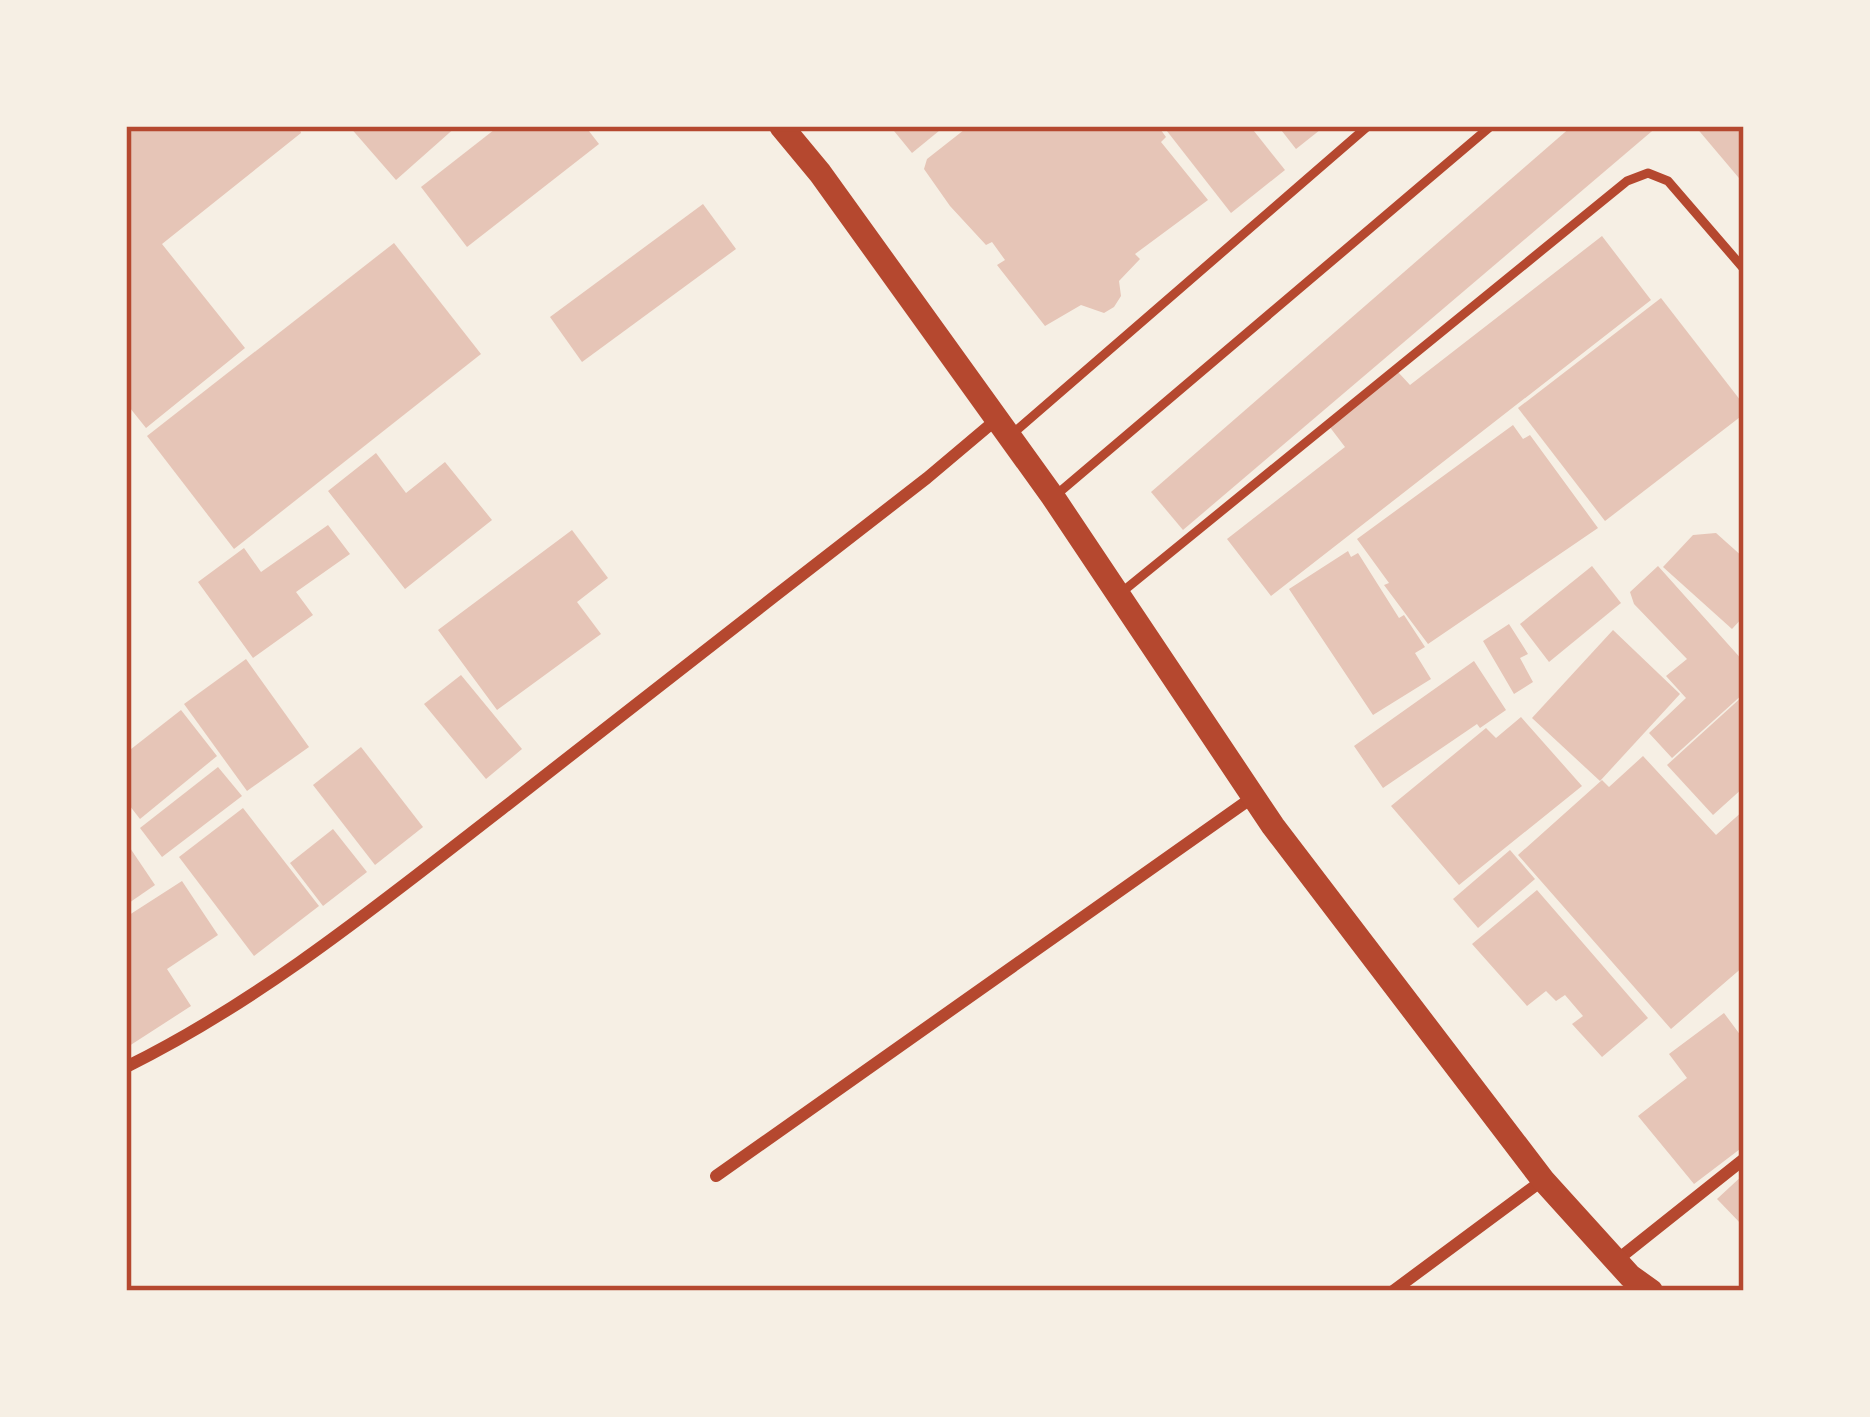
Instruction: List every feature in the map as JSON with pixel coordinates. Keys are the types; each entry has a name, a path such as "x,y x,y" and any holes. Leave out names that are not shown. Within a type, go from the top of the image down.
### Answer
{"main road":[{"path":"781,126 1004,427 1253,797 1544,1180 1616,1261 1651,1291"}],"street":[{"path":"126,1067 184,1038 288,969 1004,427"},
{"path":"716,1176 1253,797"},
{"path":"1616,1261 1744,1159"},
{"path":"1393,1291 1544,1180"}],"lane":[{"path":"1004,427 1368,126"},
{"path":"1053,497 1491,126"},
{"path":"1120,594 1627,181 1648,173 1668,181 1744,268"}],"building":[{"path":"126,126 299,126 301,133 162,244 245,348 146,428 126,403"},
{"path":"349,126 457,126 396,180"},
{"path":"499,126 585,126 599,144 467,247 421,187"},
{"path":"890,126 945,126 912,153"},
{"path":"969,126 1158,126 1166,137 1161,142 1208,200 1135,254 1140,259 1119,281 1121,296 1114,307 1104,313 1081,305 1045,326 997,265 1005,260 992,242 986,245 924,169 927,159"},
{"path":"1163,126 1250,126 1285,170 1231,213"},
{"path":"1278,126 1325,126 1296,149"},
{"path":"1572,126 1658,126 1183,530 1151,492"},
{"path":"1695,126 1744,126 1744,184"},
{"path":"703,204 736,249 582,362 550,317"},
{"path":"1602,236 1651,300 1271,596 1227,539 1345,447 1329,426 1398,372 1410,385"},
{"path":"394,243 481,354 234,549 147,436"},
{"path":"1661,298 1744,405 1744,414 1605,521 1518,408"},
{"path":"1513,425 1523,439 1530,435 1598,528 1428,644 1357,539"},
{"path":"376,453 406,493 445,462 492,520 405,589 328,491"},
{"path":"328,525 350,554 296,592 313,615 253,658 198,582 244,548 261,572"},
{"path":"572,530 608,578 577,602 601,634 497,710 438,630"},
{"path":"1716,533 1744,558 1744,616 1732,629 1663,567 1693,535"},
{"path":"1348,551 1351,557 1358,553 1399,618 1404,615 1425,647 1415,653 1431,679 1373,715 1289,589"},
{"path":"1592,566 1621,603 1549,662 1520,624"},
{"path":"1658,566 1744,662 1744,693 1672,758 1649,733 1686,698 1666,676 1687,659 1634,604 1630,592"},
{"path":"1509,624 1528,654 1520,658 1533,682 1514,694 1483,641"},
{"path":"1613,630 1680,694 1600,781 1532,718"},
{"path":"246,659 309,747 247,791 184,704"},
{"path":"1474,661 1506,710 1480,728 1477,724 1383,788 1354,746"},
{"path":"461,675 522,749 486,779 424,704"},
{"path":"1744,695 1744,787 1713,815 1667,765"},
{"path":"181,710 217,756 140,819 126,801 126,753"},
{"path":"1521,717 1582,786 1459,885 1391,806 1486,728 1496,738"},
{"path":"361,747 423,827 375,865 313,785"},
{"path":"1643,756 1716,835 1744,810 1744,966 1671,1029 1518,855 1602,780 1609,787"},
{"path":"218,767 242,796 162,857 140,828"},
{"path":"243,808 319,906 254,956 179,857"},
{"path":"333,829 367,872 323,906 290,863"},
{"path":"126,842 155,885 126,905"},
{"path":"1510,850 1535,879 1478,928 1453,899"},
{"path":"182,881 218,935 167,969 191,1006 126,1048 126,917"},
{"path":"1537,890 1648,1018 1602,1057 1572,1024 1583,1016 1565,995 1556,1001 1546,991 1527,1006 1472,944"},
{"path":"1724,1013 1744,1040 1744,1146 1694,1184 1638,1116 1687,1078 1669,1054"},
{"path":"1744,1174 1744,1227 1717,1199"}]}
